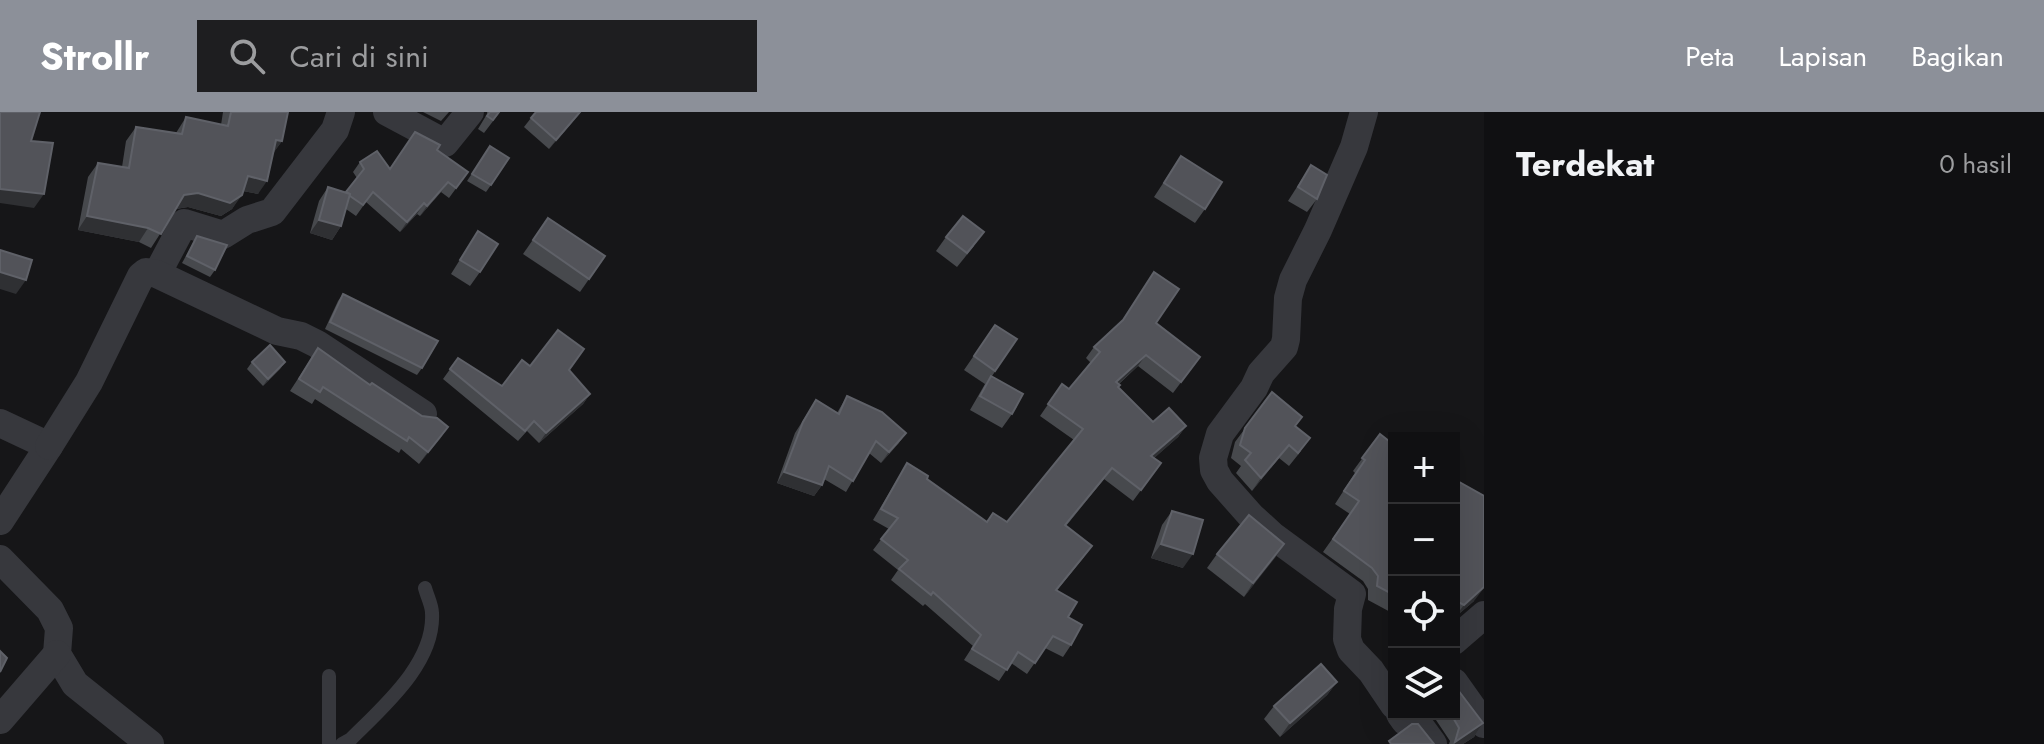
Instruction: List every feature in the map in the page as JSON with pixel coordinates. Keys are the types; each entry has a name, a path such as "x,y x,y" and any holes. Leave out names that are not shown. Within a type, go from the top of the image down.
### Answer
{"street":[{"path":"157,274 184,223 223,235 247,220 272,212 335,130 341,112"},
{"path":"387,112 445,143 470,112"},
{"path":"1364,112 1354,147 1293,280 1288,298 1284,347 1261,373 1254,388 1220,434 1213,458 1214,470 1220,481 1251,516 1352,594 1347,639 1351,650 1371,671 1388,696"},
{"path":"0,521 89,382 141,276 146,272 157,274 277,331 301,336 317,344 423,414"},
{"path":"0,423 49,446"},
{"path":"0,559 50,610 59,628 57,654 75,684 150,744"},
{"path":"1460,634 1484,615"},
{"path":"0,720 57,654"},
{"path":"1460,690 1484,724"},
{"path":"1404,720 1417,722 1433,744"}],"lane":[{"path":"342,744 402,689 427,645 432,613 425,588"},
{"path":"329,676 329,744"}],"building":[{"path":"0,112 40,112 31,141 53,143 44,194 0,189"},
{"path":"231,112 288,112 282,141 276,140 267,181 248,176 242,195 230,203 198,193 184,195 161,234 148,228 87,216 98,163 129,168 136,127 182,134 186,117 228,126"},
{"path":"490,112 499,112 493,120 487,116"},
{"path":"536,112 580,112 556,140 531,118"},
{"path":"415,132 440,145 437,150 468,172 456,188 448,182 427,206 424,203 407,222 373,192 363,205 346,192 364,169 360,162 377,151 390,169"},
{"path":"490,146 509,158 491,185 472,174"},
{"path":"1181,156 1222,182 1205,209 1164,183"},
{"path":"1311,165 1327,175 1317,199 1298,187"},
{"path":"328,187 350,194 341,226 319,220"},
{"path":"963,216 984,232 967,253 946,237"},
{"path":"548,218 605,256 589,279 533,240"},
{"path":"478,231 498,244 480,272 460,260"},
{"path":"197,236 227,245 215,270 187,256"},
{"path":"0,250 32,260 26,280 0,272"},
{"path":"1154,272 1179,289 1156,323 1200,357 1181,382 1146,355 1116,382 1153,422 1169,408 1186,426 1151,456 1161,463 1141,490 1112,468 1065,525 1092,546 1056,590 1077,602 1068,617 1082,625 1071,645 1053,636 1035,663 1018,652 1007,670 972,649 981,635 933,592 931,595 899,569 908,560 881,539 898,518 881,509 907,463 987,522 993,513 1007,522 1083,429 1048,404 1062,384 1069,389 1100,352 1094,347 1123,320"},
{"path":"343,294 438,341 422,368 330,322"},
{"path":"995,325 1017,339 995,371 974,356"},
{"path":"558,330 584,349 569,370 590,394 546,433 534,421 525,431 450,369 458,358 502,386 522,360 530,366"},
{"path":"270,345 285,362 268,379 252,362"},
{"path":"318,348 370,385 372,383 422,416 437,418 448,427 428,452 409,437 407,441 323,387 320,392 299,379"},
{"path":"991,376 1023,394 1012,414 980,396"},
{"path":"1272,392 1302,417 1295,426 1310,438 1298,453 1289,445 1261,478 1245,460 1251,453 1240,445 1245,428"},
{"path":"847,396 882,412 906,433 889,452 876,441 853,481 829,466 822,485 784,472 803,422 816,400 839,414"},
{"path":"1380,434 1388,440 1388,592 1377,586 1378,576 1372,568 1333,539 1359,501 1344,491 1365,460 1362,458"},
{"path":"1460,482 1484,496 1484,587 1464,605 1460,603"},
{"path":"1172,511 1203,520 1193,554 1161,544"},
{"path":"1249,515 1284,544 1253,583 1217,554"},
{"path":"0,651 7,658 0,672"},
{"path":"1321,664 1337,682 1290,723 1274,706"},
{"path":"1460,693 1483,723 1455,742 1459,728 1454,720 1460,720"},
{"path":"1412,724 1418,724 1434,744 1391,744 1389,741"}]}
